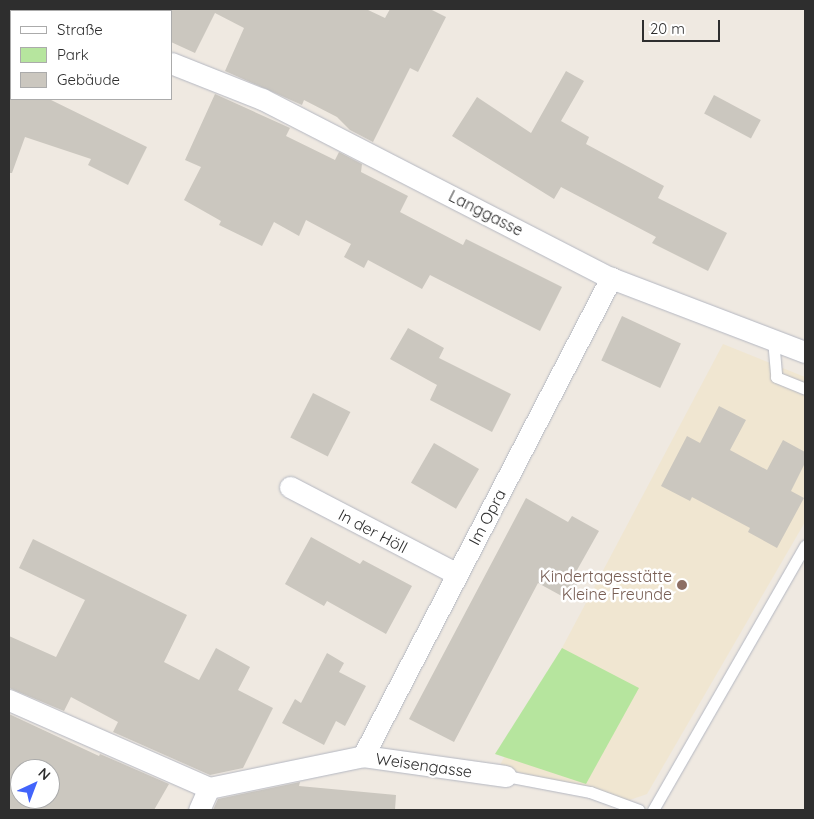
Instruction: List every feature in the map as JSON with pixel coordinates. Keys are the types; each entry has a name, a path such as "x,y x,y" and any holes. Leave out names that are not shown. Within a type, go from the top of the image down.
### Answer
{"street":[{"name":"Langgasse","path":"172,63 262,99 611,278 805,352"},
{"name":"Im Opra","path":"363,756 611,278"},
{"name":"In der Höll","path":"290,487 457,574"},
{"path":"9,700 209,788 199,810"},
{"name":"Weisengasse","path":"209,788 363,756 506,776"}],"lane":[{"path":"773,339 776,377 805,389"},
{"path":"653,810 805,546"},
{"name":"Weisengasse","path":"506,776 590,792 639,810"}],"shaded area":[{"name":"Kindertagesstätte Kleine Freunde","path":"723,344 805,377 805,522 647,794 624,802 499,767"}],"green space":[{"path":"562,648 639,688 586,784 495,754"}],"building":[{"path":"366,9 385,18 390,9 430,9 446,17 418,72 410,68 373,142 350,130 337,117 304,100 302,105 225,71 244,28 215,13 195,53 172,42 171,10"},
{"path":"566,71 584,81 561,121 589,137 586,144 664,186 658,198 727,233 708,271 652,243 656,237 561,187 554,199 452,136 477,97 531,133"},
{"path":"215,94 290,128 286,136 335,160 339,152 362,164 361,172 408,196 400,212 463,245 466,239 562,287 540,331 430,275 422,289 368,260 364,268 344,257 351,244 306,220 299,236 274,222 262,246 219,225 221,221 184,200 201,167 185,160"},
{"path":"714,95 761,120 751,138 704,114"},
{"path":"9,99 51,100 147,147 128,185 88,165 91,159 25,137 12,173 9,173"},
{"path":"622,316 681,343 660,388 601,360"},
{"path":"408,328 444,348 439,358 511,394 492,432 430,400 437,385 390,359"},
{"path":"313,393 350,412 328,457 290,438"},
{"path":"719,406 746,420 730,450 767,470 783,440 805,452 805,463 791,491 804,498 777,548 748,532 750,528 692,497 690,501 661,486 687,436 700,443"},
{"path":"434,443 479,469 456,509 411,483"},
{"path":"526,498 568,522 572,516 599,531 572,579 578,582 569,600 538,583 454,742 409,719"},
{"path":"311,537 360,564 363,560 412,586 386,634 327,601 324,606 285,584"},
{"path":"33,539 187,615 164,662 199,680 216,648 250,667 238,690 273,708 243,768 210,775 113,732 118,722 71,697 64,711 9,688 9,636 56,657 85,600 19,568"},
{"path":"327,653 344,663 339,672 366,686 345,726 336,721 324,745 282,723 295,699 301,703"},
{"path":"9,714 99,756 100,754 169,784 154,810 9,810"},
{"path":"300,782 299,786 396,795 395,810 213,810 218,799"}],"place":[{"name":"Kindertagesstätte Kleine Freunde","path":"682,585"}]}
